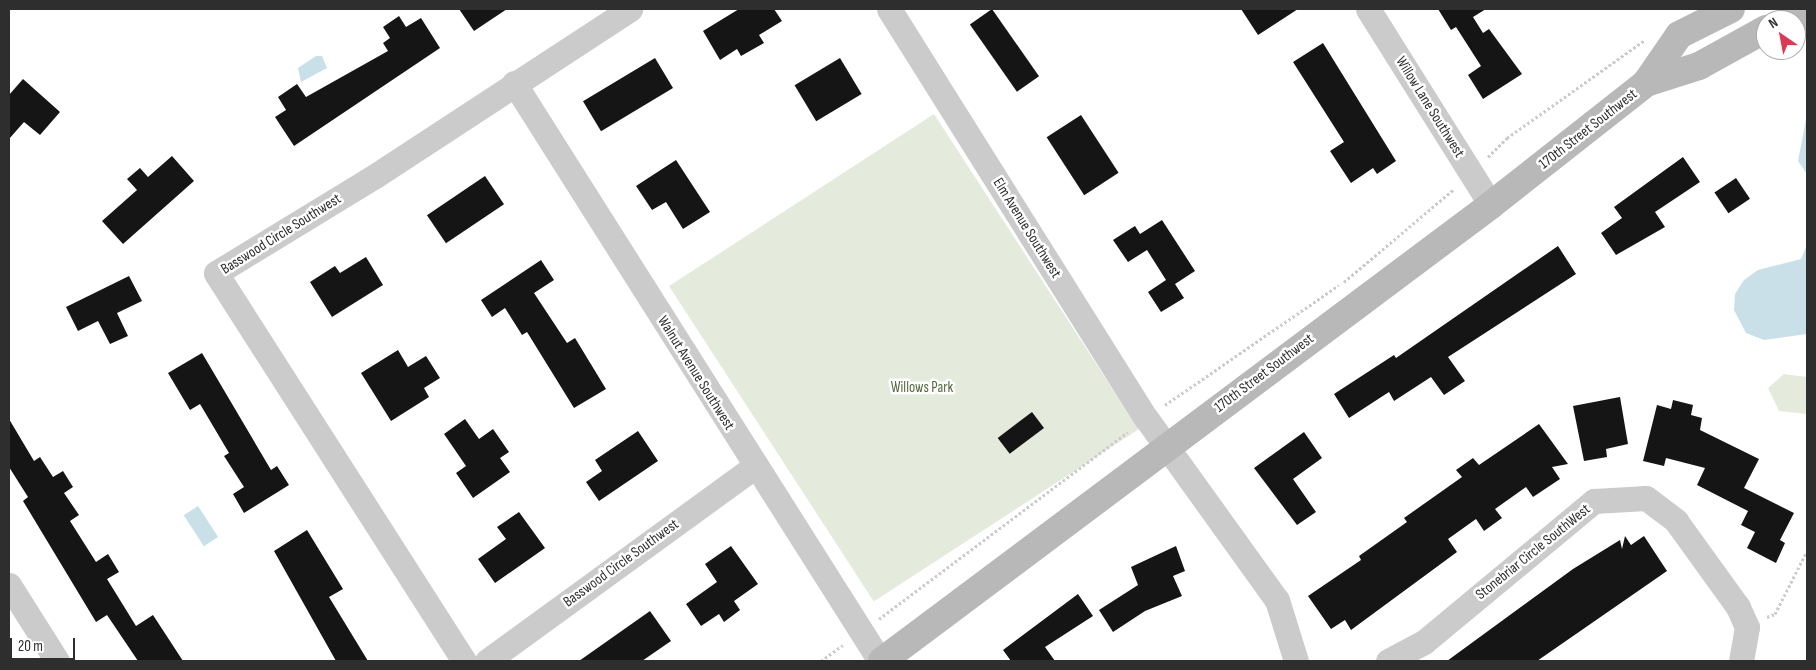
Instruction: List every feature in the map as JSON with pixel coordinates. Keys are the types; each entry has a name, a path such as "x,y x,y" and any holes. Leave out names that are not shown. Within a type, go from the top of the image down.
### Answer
{"street":[{"name":"Basswood Circle Southwest","path":"464,661 216,273 630,9"},
{"name":"Elm Avenue Southwest","path":"889,9 1146,418 1167,445"},
{"name":"Willow Lane Southwest","path":"1368,9 1491,205"},
{"name":"170th Street Southwest","path":"881,661 1167,445 1491,205 1646,83 1679,35 1731,9"},
{"name":"170th Street Southwest","path":"1646,83 1699,66 1756,35"},
{"name":"Walnut Avenue Southwest","path":"514,83 754,466 860,632 881,661"},
{"path":"1167,445 1277,600 1296,661"},
{"name":"Basswood Circle Southwest","path":"487,661 754,466"},
{"name":"Stonebriar Circle SouthWest","path":"1388,661 1424,642 1594,501 1646,498 1676,521 1738,606 1747,627 1741,661"},
{"path":"9,584 57,661"}],"path":[{"path":"821,661 1146,418 1342,284 1472,174 1507,138 1650,36"}],"green space":[{"name":"Willows Park","path":"934,114 1139,429 874,601 669,286"},
{"path":"1784,374 1807,377 1807,414 1779,411 1768,388"}],"water":[{"path":"316,56 322,56 327,68 301,82 298,68"},
{"path":"1807,114 1807,174 1798,161"},
{"path":"1807,245 1807,334 1764,340 1746,333 1734,310 1735,294 1744,280 1758,270 1801,259"},
{"path":"198,506 218,537 204,546 184,515"}],"building":[{"path":"459,9 507,9 474,31"},
{"path":"739,9 774,9 782,21 759,35 764,43 741,56 737,49 720,60 703,31"},
{"path":"992,9 1039,76 1017,92 970,24"},
{"path":"1241,9 1298,9 1258,35"},
{"path":"1438,9 1486,9 1473,17 1483,33 1489,29 1522,74 1483,99 1468,75 1481,66 1456,27 1451,30"},
{"path":"399,16 406,27 421,18 440,48 294,146 275,117 286,110 278,97 297,84 306,97 388,51 383,43 390,38 383,27"},
{"path":"1323,43 1396,161 1377,174 1373,168 1351,183 1330,151 1344,142 1293,62"},
{"path":"655,58 673,88 601,131 583,101"},
{"path":"840,58 862,94 816,121 795,85"},
{"path":"23,79 60,112 40,135 24,122 9,139 9,95"},
{"path":"1081,115 1119,173 1084,195 1047,137"},
{"path":"172,156 194,181 123,244 102,221 137,190 127,179 140,168 148,177"},
{"path":"1683,157 1700,182 1655,212 1665,227 1616,255 1601,233 1622,218 1614,207"},
{"path":"676,160 710,212 683,229 666,202 652,210 636,186"},
{"path":"485,176 504,204 446,243 427,215"},
{"path":"1736,178 1750,199 1728,213 1714,193"},
{"path":"1162,220 1195,271 1175,284 1184,298 1161,312 1148,292 1166,280 1147,250 1128,262 1113,240 1135,226 1140,234"},
{"path":"1558,246 1576,274 1448,357 1465,381 1444,395 1431,377 1394,401 1389,392 1349,418 1334,394 1394,355 1396,358"},
{"path":"366,257 383,285 332,317 310,282 335,266 340,273"},
{"path":"541,260 554,280 534,293 567,343 575,338 606,389 574,408 527,332 522,335 505,308 492,317 481,300"},
{"path":"129,276 142,301 117,313 128,336 110,344 98,321 78,331 66,307"},
{"path":"398,350 408,367 426,356 440,378 424,388 429,397 391,421 361,373"},
{"path":"202,353 271,470 277,466 289,485 244,513 233,494 244,487 224,456 229,453 200,404 190,410 168,373"},
{"path":"1620,397 1628,444 1606,449 1607,457 1584,461 1573,406"},
{"path":"1673,400 1693,405 1691,415 1702,418 1700,430 1759,459 1744,488 1794,513 1780,540 1785,543 1776,563 1747,548 1755,532 1741,525 1748,511 1697,485 1705,468 1666,458 1664,466 1643,461 1657,405 1671,409"},
{"path":"1032,412 1044,428 1010,454 998,438"},
{"path":"9,419 34,461 40,457 53,477 63,471 73,487 64,493 79,515 70,521 96,562 108,554 119,572 107,579 136,626 153,615 183,661 138,661 107,615 96,622 23,501 28,497 9,467"},
{"path":"465,419 479,439 493,429 509,452 500,458 510,472 473,498 456,473 466,466 444,434"},
{"path":"1539,424 1568,464 1552,467 1560,479 1533,497 1526,487 1495,509 1502,518 1484,531 1476,519 1448,539 1457,552 1351,630 1345,620 1331,629 1308,596 1361,560 1359,556 1407,522 1404,518 1462,477 1456,470 1473,458 1479,465"},
{"path":"638,431 658,461 599,501 586,482 602,471 595,460"},
{"path":"1304,432 1322,458 1293,479 1316,512 1297,525 1254,468"},
{"path":"519,512 545,548 495,583 478,559 506,539 497,527"},
{"path":"307,530 343,589 329,597 368,661 336,661 274,551"},
{"path":"1625,536 1631,545 1644,536 1667,571 1537,661 1447,661 1573,569 1620,540 1622,549"},
{"path":"731,546 758,584 734,601 740,610 724,622 719,614 701,626 686,604 717,582 705,564"},
{"path":"1176,546 1185,571 1173,576 1182,596 1145,611 1113,632 1099,610 1138,585 1131,567"},
{"path":"1078,594 1093,616 1045,647 1055,661 1011,661 1003,650"},
{"path":"650,611 671,641 642,661 579,661"}]}
